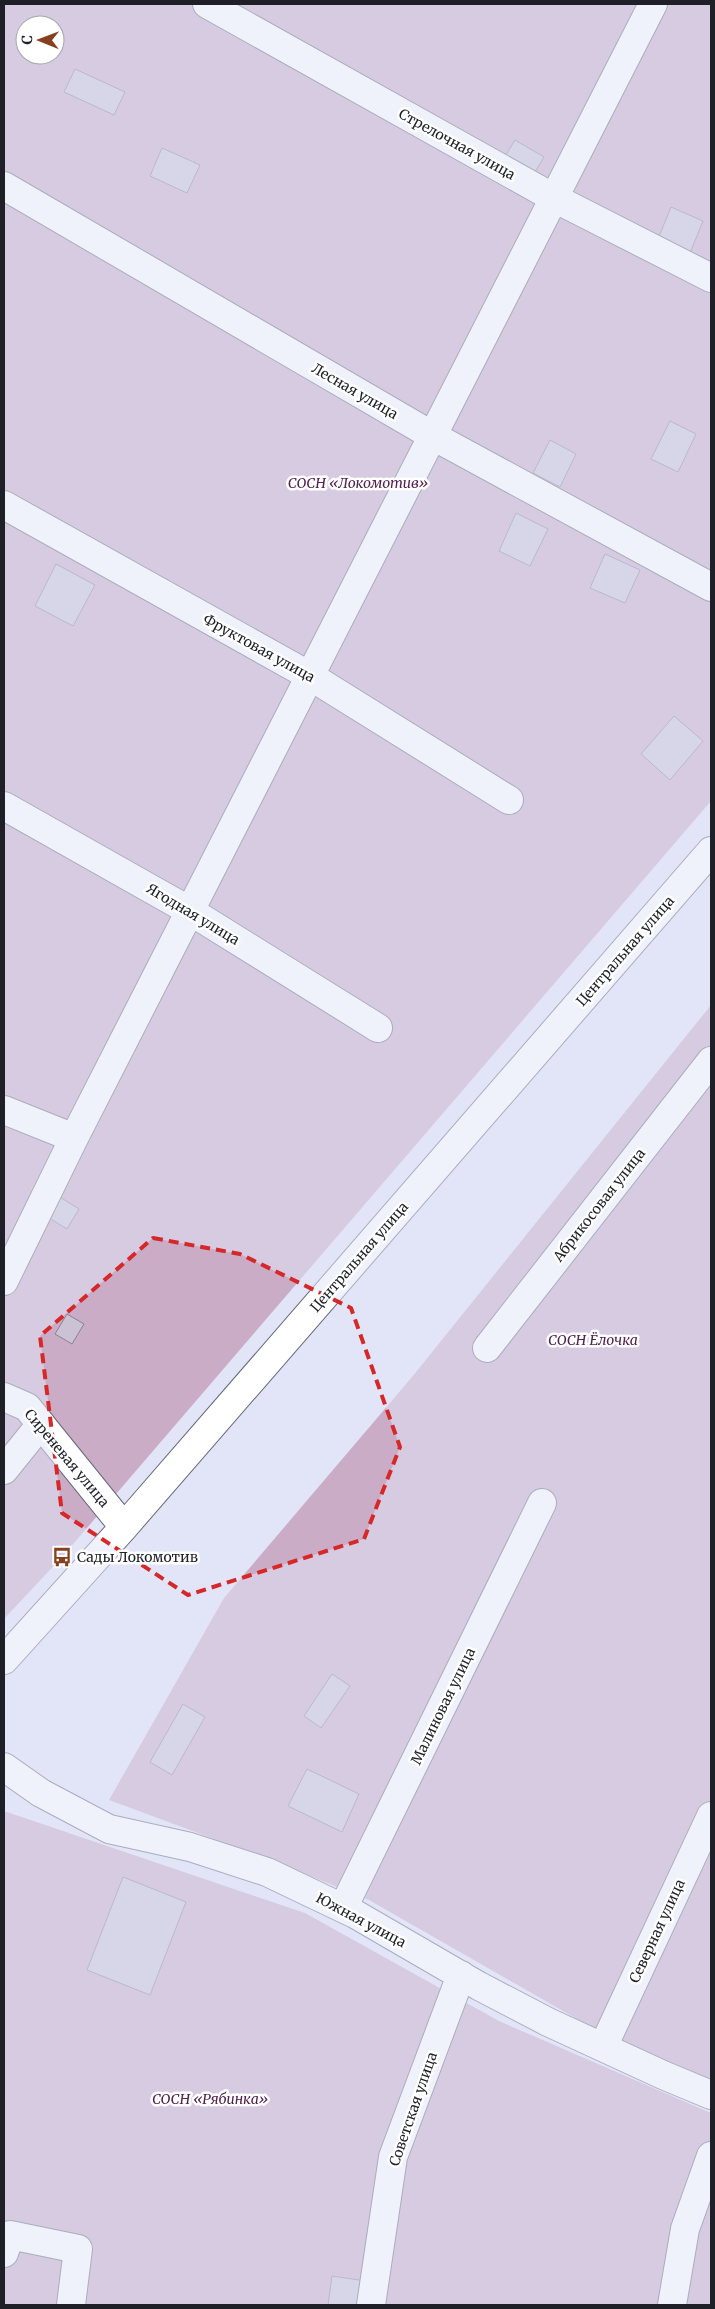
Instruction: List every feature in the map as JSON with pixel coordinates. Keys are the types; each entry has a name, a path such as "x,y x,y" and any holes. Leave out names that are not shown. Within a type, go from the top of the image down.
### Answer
{"street":[{"name":"Стрелочная улица","path":"207,4 554,198 711,278"},
{"path":"4,1281 74,1138 653,4"},
{"name":"Лесная улица","path":"4,186 433,436 711,587"},
{"name":"Фруктовая улица","path":"4,505 310,676 509,800"},
{"name":"Ягодная улица","path":"4,806 190,911 378,1028"},
{"name":"Центральная улица","path":"4,1660 124,1527 711,851"},
{"name":"Абрикосовая улица","path":"487,1348 711,1061"},
{"path":"4,1110 74,1138"},
{"name":"Сиреневая улица","path":"4,1397 27,1407 124,1527"},
{"path":"4,1470 41,1424"},
{"name":"Малиновая улица","path":"343,1908 542,1503"},
{"name":"Южная улица","path":"4,1767 41,1793 109,1829 190,1847 268,1872 343,1908 548,2022 711,2094"},
{"name":"Северная улица","path":"603,2047 711,1816"},
{"name":"Советская улица","path":"371,2305 393,2157 461,1975"},
{"path":"672,2305 685,2229 711,2156"},
{"path":"4,2253 10,2235 78,2249 71,2305"}],"highlighted area":[{"path":"153,1238 240,1254 351,1308 400,1447 364,1539 188,1595 62,1513 40,1336"}],"green space":[{"name":"СОСН «Локомотив»","path":"4,4 711,4 711,801 62,1557 4,1619"},
{"name":"СОСН Ёлочка","path":"711,1005 711,2082 626,2047 369,1900 276,1862 109,1800 224,1598 412,1377"},
{"name":"СОСН «Рябинка»","path":"4,1811 305,1913 499,2021 711,2113 711,2305 4,2305"}],"building":[{"path":"75,69 125,92 114,115 64,92"},
{"path":"515,140 544,157 530,180 501,163"},
{"path":"162,148 200,165 187,193 150,176"},
{"path":"671,207 703,221 690,253 658,239"},
{"path":"670,421 696,434 678,472 651,459"},
{"path":"550,440 576,454 560,487 533,473"},
{"path":"516,513 548,529 530,566 499,551"},
{"path":"605,554 640,570 625,603 590,588"},
{"path":"56,564 95,585 73,626 35,606"},
{"path":"674,716 703,741 670,780 641,754"},
{"path":"55,1194 79,1209 67,1229 43,1214"},
{"path":"67,1314 84,1324 72,1344 55,1334"},
{"path":"332,1674 350,1686 321,1728 304,1716"},
{"path":"183,1704 205,1717 172,1775 150,1762"},
{"path":"307,1769 359,1794 342,1832 288,1806"},
{"path":"123,1877 186,1902 150,1995 87,1970"},
{"path":"332,2276 366,2281 363,2305 328,2305"}],"place":[{"name":"Сады Локомотив","path":"62,1557"}]}
